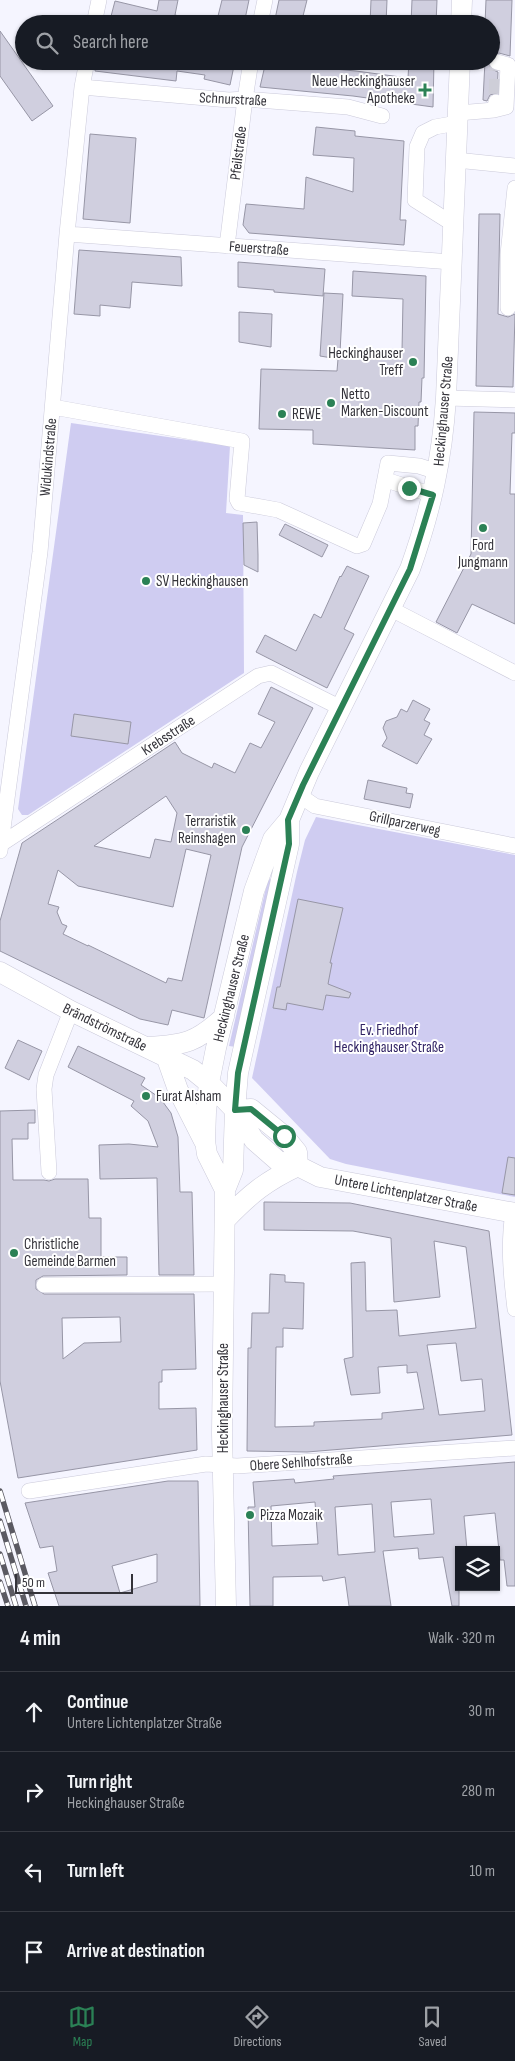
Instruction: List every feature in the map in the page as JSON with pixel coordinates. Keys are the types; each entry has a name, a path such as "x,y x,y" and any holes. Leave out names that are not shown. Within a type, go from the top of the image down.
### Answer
{"main road":[{"path":"461,15 462,0"},
{"name":"Heckinghauser Straße","path":"225,1190 207,1154 204,1141 209,1083 254,892 274,839 288,820 298,795 410,569 433,495 438,472 443,440 446,398 460,70"},
{"name":"Heckinghauser Straße","path":"226,1606 222,1465 225,1190 233,1170 235,1110 240,1060 289,844 288,820"},
{"name":"Brändströmstraße","path":"0,972 71,1011 193,1070 209,1083"},
{"path":"204,1141 157,1052 178,1046 207,1032 224,1016"},
{"path":"209,1083 235,1110 251,1109 275,1128 297,1152 298,1166 268,1181 248,1196 225,1220"},
{"name":"Untere Lichtenplatzer Straße","path":"298,1166 320,1177 514,1213"}],"street":[{"path":"96,15 99,0"},
{"path":"262,15 265,0"},
{"path":"453,224 415,200 417,147 423,133 435,127 495,106 506,107 508,65 500,63"},
{"name":"Widukindstraße","path":"1,848 40,552 67,234 85,70"},
{"name":"Pfeilstraße","path":"228,246 250,70"},
{"name":"Schnurstraße","path":"82,87 229,100 245,99 348,107 382,116"},
{"path":"456,160 515,166"},
{"path":"508,308 508,254 515,188"},
{"name":"Feuerstraße","path":"67,234 452,262"},
{"path":"446,398 515,400"},
{"path":"53,407 242,441 238,503 278,510 356,546 363,544 380,504 388,462 419,466 438,472"},
{"path":"386,480 433,495"},
{"path":"391,609 515,673"},
{"name":"Krebsstraße","path":"1,848 258,676 271,674 341,708"},
{"name":"Grillparzerweg","path":"298,795 315,806 515,846"},
{"path":"49,1172 44,1089 46,1075 71,1011"},
{"path":"514,1213 510,1234 510,1271 515,1308"},
{"path":"44,1285 223,1284"},
{"name":"Obere Sehlhofstraße","path":"29,1490 206,1464 238,1466 515,1448"}],"green space":[{"name":"SV Heckinghausen","path":"71,423 230,446 226,513 243,515 244,673 28,815 22,815 18,809"},
{"name":"Ev. Friedhof Heckinghauser Straße","path":"316,817 515,855 515,1197 346,1164 330,1159 252,1078 297,872 305,840"},
{"path":"268,879 273,880 236,1047 229,1046"}],"building":[{"path":"159,0 178,0 175,15 111,15 115,1 157,11"},
{"path":"222,0 249,0 246,15 218,15"},
{"path":"279,0 307,0 303,15 276,15"},
{"path":"371,0 387,0 386,15 370,15"},
{"path":"412,0 437,0 436,15 411,15"},
{"path":"486,0 512,0 510,56 500,53 500,15 485,15"},
{"path":"0,31 15,52 15,70 28,70 53,106 32,121 0,76"},
{"path":"233,70 230,85 204,79 205,75 177,71 176,81 95,71"},
{"path":"264,70 345,70 408,78 408,70 434,70 433,107 353,96 260,87"},
{"path":"485,70 498,72 497,93 490,95 487,101 483,100"},
{"path":"316,127 355,131 355,136 404,141 400,220 406,220 404,245 249,233 243,225 246,204 304,209 306,177 353,192 354,158 313,155"},
{"path":"90,134 136,138 130,223 83,219"},
{"path":"479,214 500,214 498,314 508,317 515,314 513,387 476,386"},
{"path":"79,250 181,257 182,286 132,282 130,308 100,305 100,316 74,314"},
{"path":"238,262 325,269 323,296 238,287"},
{"path":"353,271 426,276 424,378 422,378 421,402 419,402 418,426 415,426 415,450 313,444 313,430 259,429 261,369 337,371 338,359 320,356 324,293 343,294 340,353 399,355 400,351 402,351 403,299 352,296"},
{"path":"239,312 272,314 271,347 239,342"},
{"path":"474,412 515,413 515,433 512,433 510,494 515,494 515,624 472,604 457,633 436,622 471,554"},
{"path":"257,522 258,572 244,565 243,523"},
{"path":"285,524 328,545 322,557 279,535"},
{"path":"347,566 369,576 344,629 354,634 327,688 256,652 265,635 296,651 314,614 321,618 340,576"},
{"path":"271,687 313,708 242,847 204,1018 172,1010 168,1025 140,1019 0,951 0,921 22,843 175,742 182,753 212,768 214,763 235,773 250,743 261,748 275,722 258,714","holes":["166,796 177,813 171,842 155,839 150,858 94,846","186,849 211,855 182,981 168,978 166,983 63,934 67,926 62,924 57,912 59,907 48,904 58,870 78,886 173,907"]},
{"path":"413,700 430,709 424,720 430,723 424,735 432,739 417,764 382,746 387,738 383,728 386,721 397,717 401,709 407,712"},
{"path":"74,714 131,722 128,744 71,736"},
{"path":"368,780 407,788 406,793 413,794 410,808 364,799"},
{"path":"298,899 343,908 330,963 332,963 328,984 351,993 349,998 326,995 323,1010 287,1003 286,1010 273,1008 277,987 280,987"},
{"path":"18,1040 42,1051 29,1080 5,1068"},
{"path":"78,1046 145,1078 141,1085 160,1098 171,1113 178,1137 180,1192 192,1192 194,1275 159,1275 157,1178 100,1179 99,1145 129,1144 158,1147 148,1121 131,1106 134,1101 68,1067"},
{"path":"35,1110 35,1123 28,1123 28,1139 12,1139 13,1180 88,1179 89,1218 101,1218 101,1257 127,1257 127,1275 43,1276 36,1280 36,1289 44,1294 194,1294 196,1369 162,1370 162,1382 159,1382 159,1409 196,1408 197,1450 18,1478 0,1381 0,1111","holes":["120,1317 121,1342 84,1343 63,1359 62,1318"]},
{"path":"508,1157 515,1158 515,1195 502,1193"},
{"path":"264,1202 350,1203 489,1231 512,1435 307,1452 247,1451 248,1348 251,1348 252,1313 269,1313 270,1274 285,1275 285,1282 304,1283 303,1329 283,1328 283,1347 276,1347 275,1427 314,1426 314,1422 382,1419 382,1413 424,1409 417,1372 407,1373 407,1365 378,1367 380,1393 351,1395 344,1359 353,1357 351,1263 365,1262 366,1311 397,1310 399,1336 476,1328 466,1247 434,1241 440,1297 394,1302 391,1238 353,1231 264,1230","holes":["456,1343 461,1381 482,1379 485,1411 439,1415 427,1345"]},
{"path":"515,1462 515,1586 507,1586 504,1560 500,1560 495,1513 464,1516 467,1546 455,1546 455,1591 459,1591 459,1606 452,1606 443,1557 419,1559 418,1548 383,1551 391,1606 349,1606 345,1577 323,1581 322,1576 273,1577 273,1606 250,1606 248,1507 255,1507 253,1482 294,1479 295,1483 334,1479 333,1476","holes":["431,1499 434,1534 394,1537 391,1502","315,1502 318,1544 272,1546 271,1506","372,1504 375,1552 338,1555 335,1507"]},
{"path":"168,1481 198,1481 200,1606 59,1606 48,1573 57,1571 53,1546 40,1548 25,1503","holes":["157,1554 157,1582 120,1593 112,1566"]}],"tunnel":[{"path":"496,101 497,70"}],"railway":[{"path":"0,1491 35,1606"},
{"path":"0,1521 26,1606"},
{"path":"0,1554 16,1606"},
{"path":"0,1582 8,1606"}],"place":[{"name":"Neue Heckinghauser Apotheke","path":"425,90"},
{"name":"Heckinghauser Treff","path":"413,362"},
{"name":"Netto Marken-Discount","path":"331,403"},
{"name":"REWE","path":"282,414"},
{"name":"Ford Jungmann","path":"483,528"},
{"name":"SV Heckinghausen","path":"146,581"},
{"name":"Terraristik Reinshagen","path":"246,830"},
{"name":"Furat Alsham","path":"146,1096"},
{"name":"Christliche Gemeinde Barmen","path":"14,1253"},
{"name":"Pizza Mozaik","path":"250,1515"}],"route":[{"path":"284,1136 251,1109 235,1110 238,1073 289,844 288,820 308,772 410,569 422,536 433,495 409,488"}]}
